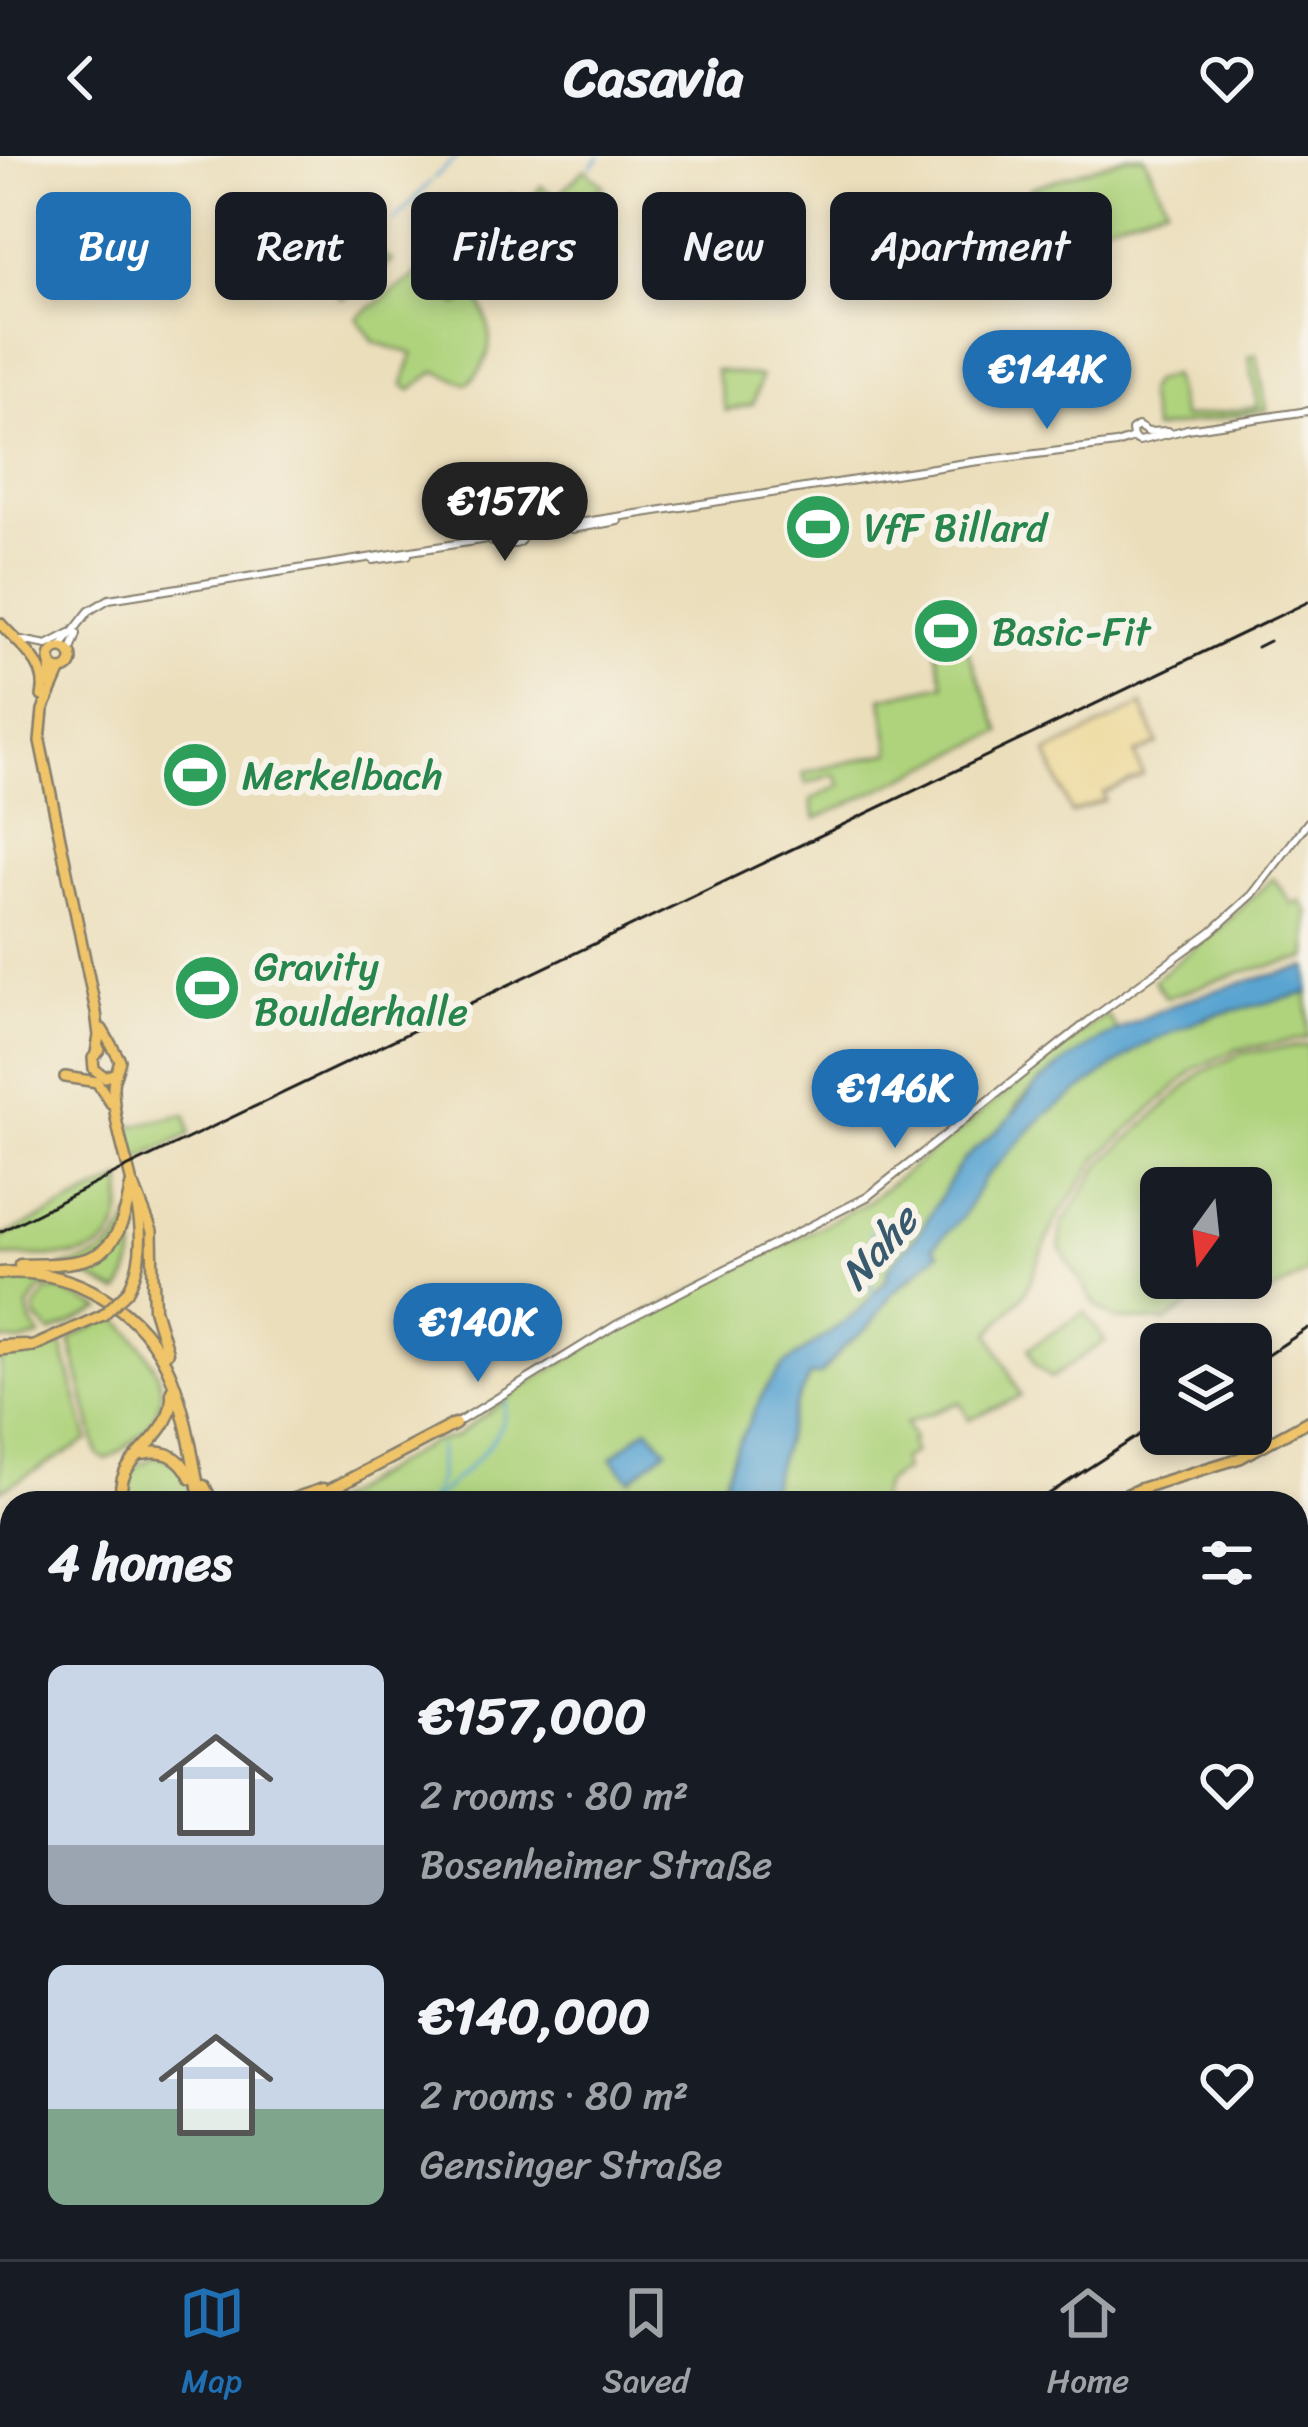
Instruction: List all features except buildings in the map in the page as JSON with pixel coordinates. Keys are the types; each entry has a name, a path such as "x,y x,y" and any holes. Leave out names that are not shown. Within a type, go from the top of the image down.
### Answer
{"highway":[{"path":"0,1272 75,1263 109,1246 124,1222 131,1184"},
{"path":"23,1269 67,1273 105,1289 144,1321 167,1352"},
{"path":"23,1269 69,1281 106,1298 146,1334 179,1399 203,1491"},
{"path":"153,1281 154,1309 185,1396 204,1491"},
{"path":"0,1348 24,1345"},
{"path":"122,1491 130,1463 170,1418 168,1370"},
{"path":"330,1491 455,1424"},
{"path":"130,1463 148,1453 172,1456 201,1491"},
{"path":"318,1491 355,1479"},
{"path":"338,1491 355,1479"}],"main road":[{"path":"4,627 45,676 42,701"},
{"path":"26,651 58,659"},
{"path":"0,1348 25,1349 103,1315 127,1292 141,1246 116,1111 102,1076 92,1066 99,1036 96,1012 37,720 58,659"},
{"path":"40,741 58,659"},
{"path":"96,1012 120,1060 116,1111"},
{"path":"96,1012 123,1060 116,1080 116,1111"},
{"path":"96,1052 112,1049"},
{"path":"102,1076 116,1073"},
{"path":"65,1076 100,1085 116,1111"},
{"path":"131,1184 150,1223 153,1281"},
{"path":"24,1345 91,1322"},
{"path":"1134,1491 1223,1465 1308,1421"}],"street":[{"path":"1145,435 1308,411"},
{"path":"507,538 511,529 521,535 1092,446 1132,436 1136,426 1145,435"},
{"path":"1145,435 1188,429"},
{"path":"58,659 89,610 109,599 507,538 514,544 521,535"},
{"path":"58,659 87,618 108,603 507,538"},
{"path":"4,627 25,642 43,645 60,641 77,626"},
{"path":"455,1424 616,1325 867,1197 1090,1020 1213,931 1252,895 1308,822"}],"green space":[{"path":"1128,156 1144,156 1167,205 1112,222 1112,192 1033,192 1030,188"},
{"path":"585,169 604,186 593,192 561,192"},
{"path":"411,278 411,300 453,300 457,305 478,300 490,342 477,375 467,384 436,371 410,390 403,385 413,354 374,342 357,318"},
{"path":"1257,355 1267,410 1153,430 1146,392 1153,381 1172,375 1182,418 1258,407 1249,356"},
{"path":"715,370 761,377 753,404 726,411"},
{"path":"964,642 1001,732 816,819 811,800 841,785 835,774 806,784 803,773 891,752 882,698 944,684 936,651"},
{"path":"1273,878 1293,905 1300,901 1308,911 1308,958 1242,972 1166,998 1154,980"},
{"path":"1308,993 1308,1038 1239,1049 1195,1069 1098,1158 1056,1220 1025,1293 990,1333 1021,1396 969,1419 960,1402 906,1423 914,1453 902,1459 904,1470 885,1482 882,1491 770,1491 809,1376 820,1375 869,1327 892,1293 914,1277 941,1236 963,1216 984,1179 1044,1115 1142,1046 1227,1011"},
{"path":"1106,1014 1119,1032 1087,1048 1017,1104 1010,1120 964,1159 920,1231 857,1313 784,1365 765,1390 733,1454 721,1491 349,1491 430,1443 455,1437 521,1388 612,1333 868,1202"},
{"path":"1308,1045 1308,1272 1272,1293 1272,1167 1140,1167 1140,1299 1199,1299 1166,1322 1115,1319 1095,1304 1060,1248 1061,1226 1101,1164 1201,1073 1242,1053"},
{"path":"186,1114 190,1134 139,1159 134,1156 128,1127"},
{"path":"122,1179 115,1232 104,1245 69,1256 0,1257 0,1238"},
{"path":"131,1215 134,1255 119,1293 59,1267 84,1262 113,1247"},
{"path":"0,1282 52,1284 40,1289 28,1307 32,1325 41,1336 22,1342 0,1340"},
{"path":"57,1289 102,1309 51,1333 37,1319 35,1309 47,1291"},
{"path":"1085,1312 1105,1341 1051,1378 1035,1364 1029,1348"},
{"path":"115,1316 149,1356 161,1392 148,1426 107,1460 98,1455 70,1339"},
{"path":"61,1341 88,1440 0,1491 0,1355 17,1357"},
{"path":"155,1457 172,1461 191,1491 125,1491 132,1468"}],"sand":[{"path":"1142,705 1158,744 1135,754 1143,775 1103,793 1105,800 1071,813 1047,753"}],"water":[{"path":"1308,967 1308,993 1207,1017 1142,1046 1044,1116 984,1179 963,1216 933,1247 939,1253 892,1293 869,1327 843,1347 820,1375 809,1376 770,1491 721,1491 733,1454 765,1390 784,1365 857,1313 888,1278 886,1273 920,1231 964,1160 1010,1118 1040,1082 1134,1022 1236,984"},
{"path":"648,1427 667,1449 630,1480 611,1458"}],"waterway":[{"path":"434,178 458,156"},
{"path":"591,167 600,156"},
{"path":"394,221 430,182"},
{"name":"Nahe","path":"871,1231 872,1295"},
{"path":"443,1491 490,1444 506,1399"},
{"path":"434,1491 439,1479 439,1446"}],"railway":[{"path":"0,1232 1308,602"},
{"path":"1257,647 1269,641"},
{"path":"1272,1352 1308,1328"},
{"path":"1053,1491 1140,1435"}],"place":[{"name":"VfF Billard","path":"818,527"},
{"name":"Basic-Fit","path":"946,631"},
{"name":"Merkelbach","path":"195,775"},
{"name":"Gravity Boulderhalle","path":"207,988"}]}
